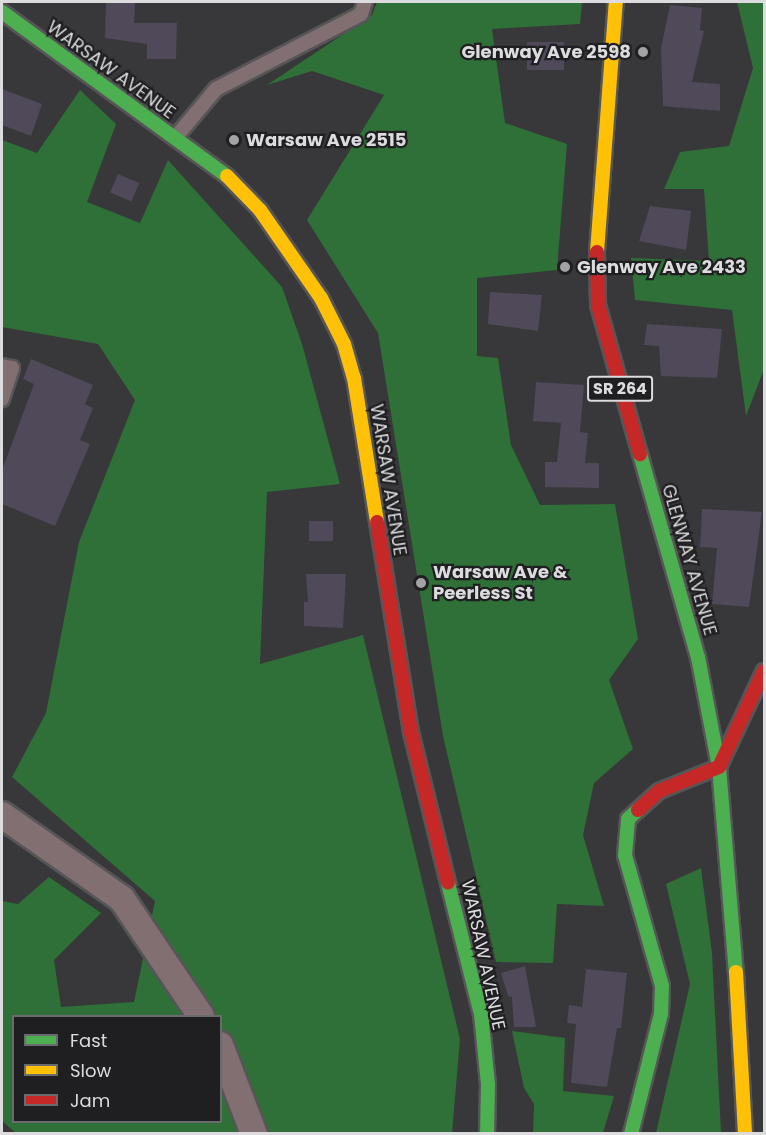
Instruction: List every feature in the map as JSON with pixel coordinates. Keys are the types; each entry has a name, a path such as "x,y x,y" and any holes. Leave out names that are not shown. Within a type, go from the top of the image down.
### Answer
{"main road":[{"name":"GLENWAY AVENUE","path":"616,2 597,269 598,305 698,657 718,767 732,892 745,1134"},
{"name":"WARSAW AVENUE","path":"2,12 225,174 261,210 321,298 345,344 354,378 411,732 481,1014 488,1084 487,1134"},
{"path":"631,1134 661,1014 662,986 626,855 628,819 659,790 718,767 765,671"}],"street":[{"path":"2,815 122,899 200,1015"},
{"path":"222,1051 254,1134"}],"lane":[{"path":"175,138 216,89 361,14 365,2"},
{"path":"2,366 12,368 2,399"}],"green space":[{"path":"377,2 582,2 580,24 492,29 505,123 567,144 557,270 477,278 477,356 498,358 511,445 540,505 615,504 638,639 609,680 633,749 594,783 583,835 604,906 557,904 553,963 496,962 443,736 378,333 307,220 384,95 312,71 267,85 372,15"},
{"path":"737,2 764,2 764,369 746,416 732,310 635,300 631,258 709,261 704,189 664,189 680,152 729,146 753,68"},
{"path":"80,90 116,124 87,202 140,223 168,160 282,287 302,344 340,484 267,492 260,664 363,635 460,1039 452,1133 17,1134 2,1121 2,901 18,904 49,877 101,913 54,960 61,1007 134,1002 155,901 12,777 46,713 79,542 135,400 98,344 2,327 2,140 37,153"},
{"path":"701,868 712,953 721,1133 656,1133 690,984 666,884"},
{"path":"512,1031 565,1038 563,1091 614,1096 603,1133 533,1133 534,1104 524,1088"}],"building":[{"path":"106,2 135,3 134,23 177,23 176,59 147,59 147,44 105,38"},
{"path":"670,5 702,8 700,30 704,31 692,82 720,84 720,111 663,106 661,48"},
{"path":"527,42 564,42 564,70 527,70"},
{"path":"2,89 42,104 31,136 2,125"},
{"path":"118,174 139,183 131,201 110,192"},
{"path":"650,206 691,211 686,250 639,241"},
{"path":"490,292 542,295 538,331 488,324"},
{"path":"647,324 722,329 717,378 661,376 659,346 644,345"},
{"path":"31,359 93,385 85,404 93,408 80,440 90,444 55,526 2,504 2,470 34,384 23,379"},
{"path":"536,382 584,385 580,432 588,433 585,463 599,463 599,488 545,487 545,462 557,462 561,423 533,421"},
{"path":"702,509 762,512 749,607 712,604 717,548 700,547"},
{"path":"309,521 333,521 333,541 309,541"},
{"path":"306,574 346,574 343,628 304,626 304,602 308,602"},
{"path":"525,966 536,1027 514,1027 512,997 508,996 501,973"},
{"path":"586,969 627,973 621,1028 617,1028 607,1087 571,1083 576,1024 567,1023 569,1005 582,1007"}],"traffic: fast":[{"path":"2,12 227,176"},
{"path":"640,454 698,657 719,767 736,972"},
{"path":"631,1134 661,1014 662,986 625,855 628,819 638,810"},
{"path":"448,883 481,1014 488,1084 487,1134"}],"traffic: slow":[{"path":"597,252 616,2"},
{"path":"227,176 260,210 321,298 344,344 354,378 377,522"},
{"path":"736,972 745,1134"}],"traffic: jam":[{"path":"597,252 598,305 640,454"},
{"path":"377,522 411,732 448,883"},
{"path":"638,810 659,791 719,767 764,671"}],"place":[{"name":"Glenway Ave 2598","path":"643,52"},
{"name":"Warsaw Ave 2515","path":"234,140"},
{"name":"Glenway Ave 2433","path":"565,267"},
{"name":"Warsaw Ave & Peerless St","path":"421,583"}]}
